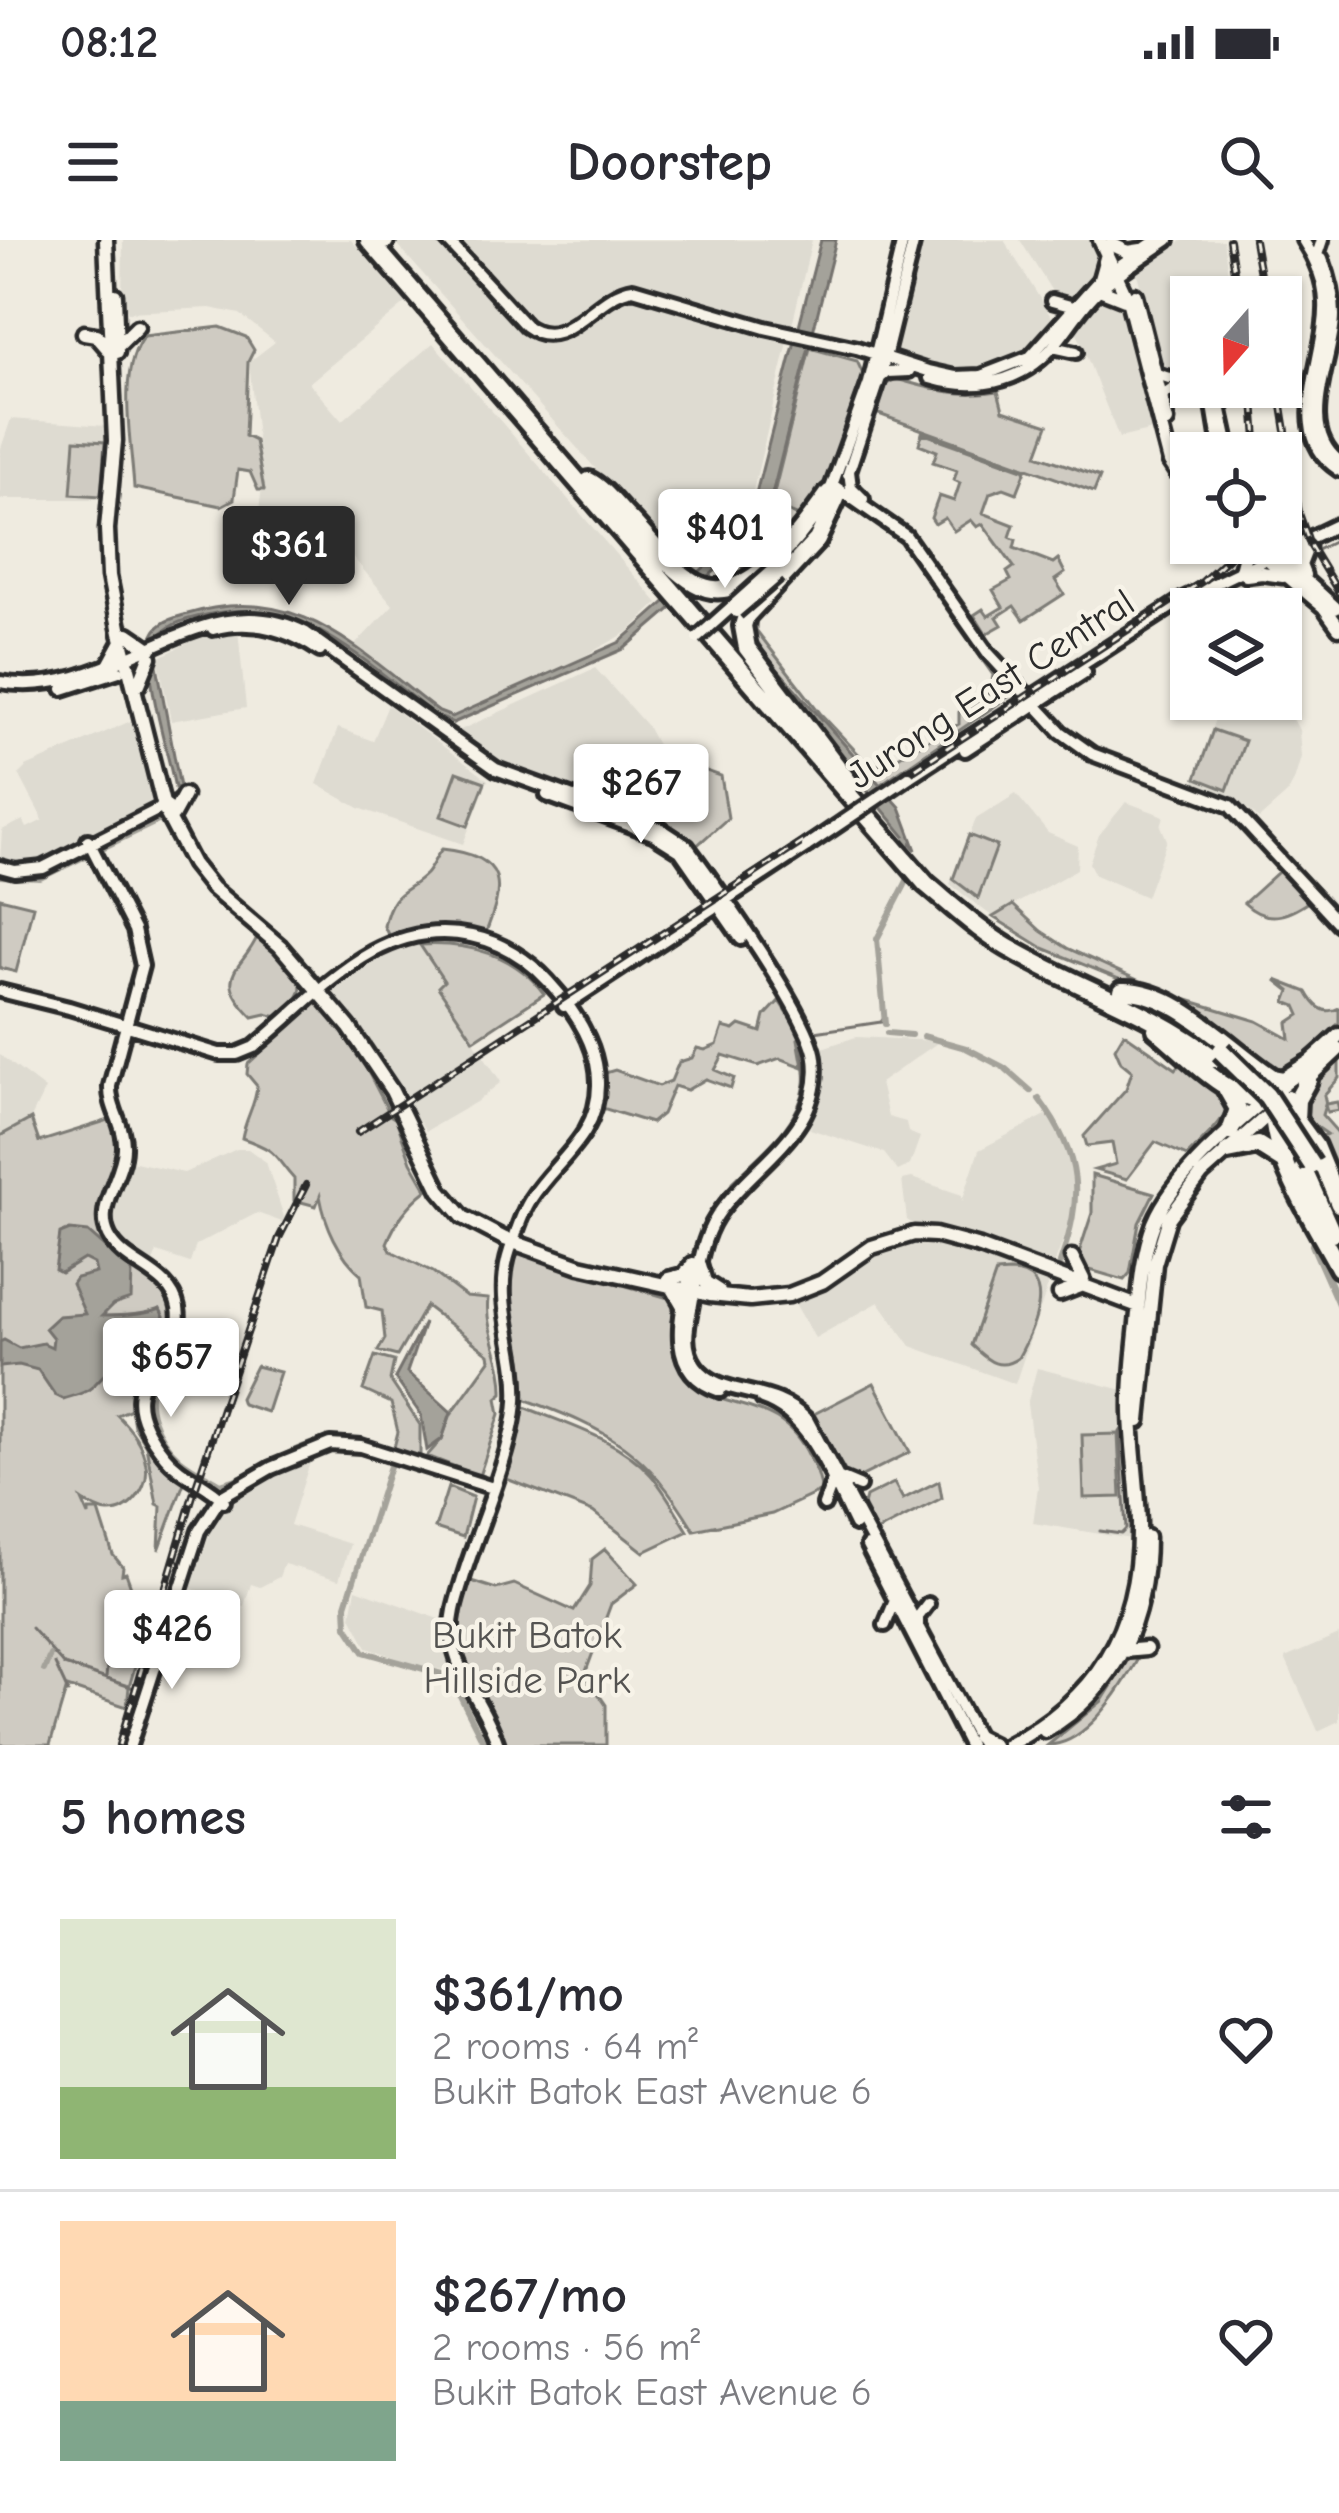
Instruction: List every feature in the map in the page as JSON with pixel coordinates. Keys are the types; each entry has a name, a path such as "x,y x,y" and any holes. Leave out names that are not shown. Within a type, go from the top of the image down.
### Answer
{"highway":[{"path":"369,240 851,785"},
{"path":"384,240 926,884 1011,950 1154,1017 1218,1055"},
{"path":"541,439 625,551 861,828 1010,940 1122,991 1218,1055 1256,1098 1339,1228"},
{"path":"589,481 694,583 717,590 740,586 770,572 835,492"},
{"path":"835,492 817,539 746,616 744,639 907,862"},
{"path":"1084,986 1155,1028 1240,1095 1269,1107 1304,1131"},
{"path":"1122,991 1132,990 1182,1012 1280,1080 1308,1072"},
{"path":"1243,1055 1258,1077 1339,1252"},
{"path":"1308,1072 1296,1120 1320,1157 1339,1204"},
{"path":"1222,1083 1238,1109 1229,1142 1258,1145 1300,1165 1339,1268"}],"main road":[{"path":"110,240 121,441 113,539 116,575 125,638 164,804 193,864 212,888 323,989 407,1108 444,1186 472,1216 512,1238 670,1283 690,1294 762,1294 803,1286 869,1244 914,1228 952,1233 1140,1303"},
{"path":"447,240 526,326 539,334 560,334 618,292 633,289 857,350 944,379 981,376 1024,361 1074,307 1157,240"},
{"path":"880,357 880,334 903,240"},
{"path":"835,492 849,471 914,240"},
{"path":"1120,269 1168,240"},
{"path":"1312,242 1328,274 1334,311 1318,420 1323,451 1339,470"},
{"path":"880,357 909,371 992,384 1031,366 1053,347 1100,284 1107,244"},
{"path":"1107,244 1141,250"},
{"path":"1107,244 1157,374 1170,432"},
{"path":"1100,284 1133,305 1170,462"},
{"path":"1052,301 1074,307"},
{"path":"112,303 137,324 114,351"},
{"path":"112,303 89,328 114,351"},
{"path":"857,350 872,345 880,334"},
{"path":"1053,347 1076,352"},
{"path":"857,350 874,380"},
{"path":"835,492 874,380 887,372 909,371"},
{"path":"1157,374 1170,378"},
{"path":"1161,397 1170,391"},
{"path":"1323,451 1339,460"},
{"path":"849,471 855,492 914,539 979,635 1060,732 1092,754 1229,806 1339,921"},
{"path":"835,492 906,536 988,653 1034,702"},
{"path":"1302,546 1339,527"},
{"path":"1245,564 1244,573 1298,577 1339,628"},
{"name":"Jurong East Central","path":"567,1008 1185,598 1260,564"},
{"path":"1285,564 1339,614"},
{"path":"1298,577 1300,564"},
{"path":"699,640 770,572"},
{"path":"0,685 64,682 109,671 220,627 269,626 295,635 494,774 668,842 728,902 736,924 805,1037 811,1085 792,1130 714,1210 690,1294 687,1342 697,1368 717,1383 774,1395 808,1421 975,1742 993,1745"},
{"path":"125,638 152,652"},
{"path":"109,671 125,638"},
{"path":"136,686 152,652"},
{"path":"109,671 136,686"},
{"path":"0,866 43,868 94,847 184,795"},
{"path":"94,847 141,954 131,1029 110,1090 124,1148 106,1207 106,1226 118,1248 168,1287 178,1316 173,1338 141,1381 139,1400 168,1460 224,1498"},
{"path":"710,885 705,916 736,924"},
{"path":"0,995 219,1054 244,1053 323,989 382,952 412,941 445,938 482,944 513,957 567,1008 591,1062 590,1106 578,1133 526,1198 498,1275 498,1301 512,1356 512,1400 454,1609 457,1658 496,1745"},
{"path":"1308,1072 1339,1035"},
{"path":"1144,1359 1141,1280 1146,1244 1164,1203 1339,1049"},
{"path":"1024,1745 1074,1714 1098,1689 1124,1651 1138,1616 1147,1561 1139,1417 1155,1264 1160,1238 1176,1207 1229,1142"},
{"path":"1072,1257 1083,1282"},
{"path":"670,1283 697,1264"},
{"path":"697,1264 715,1293"},
{"path":"1008,1745 1069,1706 1120,1636 1132,1604 1139,1526 1131,1418 1136,1327 1155,1264"},
{"path":"1119,1295 1141,1280"},
{"path":"1060,1294 1083,1282"},
{"path":"670,1283 690,1294 715,1293"},
{"path":"1119,1295 1136,1327"},
{"path":"132,1745 199,1531 224,1498 309,1455 333,1448 361,1450 490,1490"},
{"path":"835,1478 861,1488 853,1512"},
{"path":"835,1478 827,1506 853,1512"},
{"path":"895,1594 924,1603 915,1633"},
{"path":"895,1594 888,1626 915,1633"},
{"path":"1124,1651 1144,1646 1138,1616"}],"shaded area":[{"path":"123,240 351,240 406,303 309,383 342,421 433,343 658,603 628,632 579,659 456,715 443,713 354,646 393,605 340,542 317,529 258,520 262,486 249,362 275,342 240,314 210,308 128,312 122,301"},
{"path":"393,240 812,240 749,508 733,538 693,575 688,573"},
{"path":"821,240 836,240 767,514 746,573 748,625 765,655 900,807 916,850 753,652 737,605 746,544 624,649 453,723 436,716 332,638 304,624 244,610 177,623 160,635 156,660 180,787 175,788 150,658 155,631 178,617 224,606 260,606 292,613 352,644 439,712 452,717 620,642 736,539 750,517"},
{"path":"922,240 1004,240 1053,320 1052,326 1017,359 986,371 967,372 896,355 893,350"},
{"path":"1020,240 1090,240 1115,296 1157,429 1119,438 1076,330"},
{"path":"1183,240 1223,240 1229,276 1170,276 1170,372 1163,367 1137,274"},
{"path":"11,419 106,426 102,499 0,499 0,451"},
{"path":"238,630 246,708 171,721 158,658 211,631"},
{"path":"595,668 647,726 663,756 618,777 596,802 498,765 456,732"},
{"path":"388,705 488,780 463,844 359,808 317,784 338,728 373,741"},
{"path":"133,720 154,796 148,806 44,859 18,864 0,860 2,830 23,820 27,828 43,820 19,774"},
{"path":"1215,720 1294,720 1301,757 1294,781 1287,794 1259,819 1238,801 1193,782"},
{"path":"1016,794 1048,833 1078,846 1077,869 993,917 950,884 976,819"},
{"path":"1126,802 1164,816 1161,826 1167,840 1146,897 1095,875 1089,863 1099,835"},
{"path":"420,945 445,981 439,988 501,1082 426,1131 334,994 335,988 366,965"},
{"path":"856,1037 940,1041 880,1083 888,1117 906,1122 908,1132 920,1137 910,1165 898,1171 884,1153 810,1129 820,1092 822,1048"},
{"path":"0,1055 45,1089 31,1118 0,1136"},
{"path":"1046,1115 1063,1140 1075,1183 1072,1218 1054,1264 939,1225 914,1225 907,1220 902,1180 912,1178 962,1195 962,1201 979,1150"},
{"path":"237,1149 248,1149 266,1162 282,1222 257,1213 196,1245 190,1263 157,1252 152,1265 121,1243 113,1227 112,1209 131,1161 184,1173"},
{"path":"88,1232 132,1271 131,1299 113,1305 102,1316 160,1309 165,1319 154,1341 134,1363 114,1367 89,1389 63,1399 38,1370 0,1367 0,1342 19,1348 43,1343 52,1347 53,1338 45,1328 58,1316 85,1314 72,1284 76,1278 96,1273 94,1264 84,1259 61,1273 55,1270 60,1234"},
{"path":"919,1239 948,1243 1050,1280 1015,1384 911,1346 879,1302 815,1338 793,1300 820,1289 878,1250"},
{"path":"424,1323 407,1372 451,1412 442,1439 427,1450 421,1415 395,1378"},
{"path":"1037,1368 1127,1391 1124,1416 1131,1539 1033,1523 1038,1487 1027,1404"},
{"path":"311,1459 290,1525 350,1544 339,1580 284,1564 279,1577 260,1587 251,1584 244,1606 190,1588 216,1516 230,1501"},
{"path":"356,1589 442,1620 450,1671 415,1665 367,1647 351,1616"},
{"path":"1339,1635 1339,1721 1318,1731 1285,1658"}],"green space":[{"path":"220,327 246,337 254,350 248,362 245,436 255,441 264,490 258,490 250,472 238,470 234,499 221,506 134,488 128,388 135,351 144,336"},
{"path":"810,348 857,361 863,374 826,484 804,518 771,505"},
{"path":"896,379 958,393 998,391 1003,410 1048,425 1037,455 1100,477 1094,492 876,413 885,385"},
{"path":"922,433 1026,470 1017,493 1004,488 990,493 983,513 1014,525 1010,537 1016,540 1014,548 1053,563 1058,559 1065,573 1055,580 1064,594 1024,620 1014,606 997,617 1002,625 986,634 974,615 983,609 988,616 1003,607 993,590 1011,580 1007,572 1014,567 983,524 977,527 971,520 954,531 945,518 935,524 931,518 939,496 954,501 960,483 954,480 957,470 933,462 937,451 919,444"},
{"path":"75,440 105,442 101,496 71,494"},
{"path":"817,544 802,568 757,613 756,630 820,713 867,763 883,766 959,724 959,712 990,693 993,675 971,644 975,641 1017,691 878,786 765,655 748,626 753,611"},
{"path":"1213,730 1245,741 1227,790 1196,778"},
{"path":"675,760 721,776 728,818 694,848 663,825 609,806 621,788"},
{"path":"457,772 485,782 468,826 441,816"},
{"path":"969,835 997,846 978,898 953,879"},
{"path":"442,849 480,859 496,876 496,903 484,937 390,939 384,926 391,905 426,874"},
{"path":"1287,864 1315,897 1297,909 1271,916 1244,903"},
{"path":"0,898 33,906 16,972 0,968"},
{"path":"1013,905 1067,948 1171,995 1257,1021 1290,1039 1288,1023 1300,1015 1296,1006 1286,1002 1290,991 1276,980 1307,992 1324,1010 1339,1008 1339,1023 1287,1070 1276,1074 1158,995 1043,948 993,917"},
{"path":"258,935 291,964 301,983 292,1005 278,1017 253,1017 234,991 234,973"},
{"path":"420,945 489,953 519,969 544,994 474,1040 438,987 444,981"},
{"path":"316,1001 364,1064 396,1119 427,1190 395,1227 387,1243 391,1251 433,1272 466,1297 488,1299 503,1393 497,1398 500,1414 479,1476 427,1456 442,1439 451,1414 490,1360 489,1354 426,1306 397,1356 378,1351 385,1339 382,1311 366,1307 361,1274 334,1239 320,1196 316,1206 294,1200 294,1179 277,1158 242,1138 257,1086 247,1074 248,1064"},
{"path":"779,1001 802,1036 798,1039 803,1067 780,1058 758,1066 723,1055 715,1070 734,1078 731,1088 706,1079 687,1090 674,1086 662,1114 651,1123 599,1107 602,1074 615,1070 659,1086 671,1081 679,1062 692,1058 697,1048 717,1045 723,1027 734,1030 740,1025 761,1032 765,1016"},
{"path":"1124,1033 1176,1069 1184,1060 1215,1088 1226,1107 1216,1126 1187,1156 1155,1142 1127,1179 1095,1170 1116,1164 1112,1143 1087,1146 1084,1136 1126,1089 1132,1071 1115,1048"},
{"path":"1339,1057 1339,1078 1324,1095 1326,1104 1337,1102 1339,1110 1327,1112 1325,1105 1322,1115 1339,1134 1339,1199 1318,1138 1327,1134 1301,1116 1304,1090"},
{"path":"31,1119 39,1142 112,1119 119,1160 104,1232 157,1279 170,1297 174,1317 138,1394 139,1418 153,1446 185,1480 159,1550 161,1506 146,1446 134,1426 131,1409 117,1415 142,1450 146,1473 142,1489 116,1511 101,1510 82,1500 89,1516 89,1511 99,1511 113,1555 132,1590 156,1595 127,1707 67,1687 50,1745 0,1745 0,1136"},
{"path":"1092,1175 1154,1193 1139,1223 1130,1273 1124,1280 1083,1268 1077,1259 1092,1213"},
{"path":"518,1250 672,1299 674,1355 690,1381 723,1400 778,1420 795,1434 819,1477 821,1491 772,1514 694,1530 659,1480 623,1446 580,1421 524,1399 522,1360 507,1287"},
{"path":"1009,1272 1034,1282 1038,1305 1018,1358 998,1364 971,1345 996,1273"},
{"path":"375,1356 394,1361 390,1380 420,1425 420,1460 393,1451 398,1432 391,1403 363,1390"},
{"path":"256,1366 280,1372 267,1412 242,1404 240,1398"},
{"path":"874,1383 910,1452 854,1480 812,1415"},
{"path":"522,1406 590,1433 637,1461 661,1487 688,1531 644,1552 593,1512 504,1478"},
{"path":"1118,1434 1121,1497 1084,1498 1082,1435"},
{"path":"939,1481 942,1498 876,1532 863,1509 866,1497 894,1483 903,1499"},
{"path":"448,1487 473,1497 463,1537 435,1528"},
{"name":"Bukit Batok Hillside Park","path":"605,1549 637,1584 611,1604 585,1674 606,1705 606,1745 503,1745 462,1653 460,1610 468,1580 496,1589 514,1584 574,1611 590,1586 592,1559"},
{"path":"1140,1655 1090,1725 1048,1745 1102,1701 1129,1658"}],"waterway":[{"path":"1311,553 1339,539"},
{"path":"0,876 40,878 160,820"},
{"path":"907,840 907,854"},
{"path":"885,1024 877,939 907,881 907,868"},
{"path":"815,1032 884,1018"},
{"path":"887,1033 911,1035"},
{"path":"923,1036 966,1048 1003,1067"},
{"path":"732,1182 795,1113 805,1084 802,1037"},
{"path":"1006,1069 1031,1091"},
{"path":"1039,1099 1064,1140 1075,1178 1073,1217 1060,1263"},
{"path":"1313,1245 1339,1304"},
{"path":"157,1374 150,1407 164,1441 185,1463 221,1484 314,1443 353,1439 377,1444"},
{"path":"1100,1531 1121,1534 1126,1529 1120,1432 1124,1426"},
{"path":"390,1466 346,1605 347,1626 364,1652 445,1675 485,1745"},
{"path":"31,1628 64,1665 134,1688"},
{"path":"106,1678 107,1667 121,1656 120,1651"},
{"path":"44,1670 50,1655"},
{"path":"55,1664 68,1692"}],"railway":[{"path":"1229,240 1235,276"},
{"path":"1254,240 1260,276"},
{"path":"1255,408 1256,432"},
{"path":"1282,408 1299,513 1310,545 1339,593"},
{"path":"358,1132 1203,581 1221,564"},
{"path":"119,1745 193,1495 279,1238 306,1185"}]}
